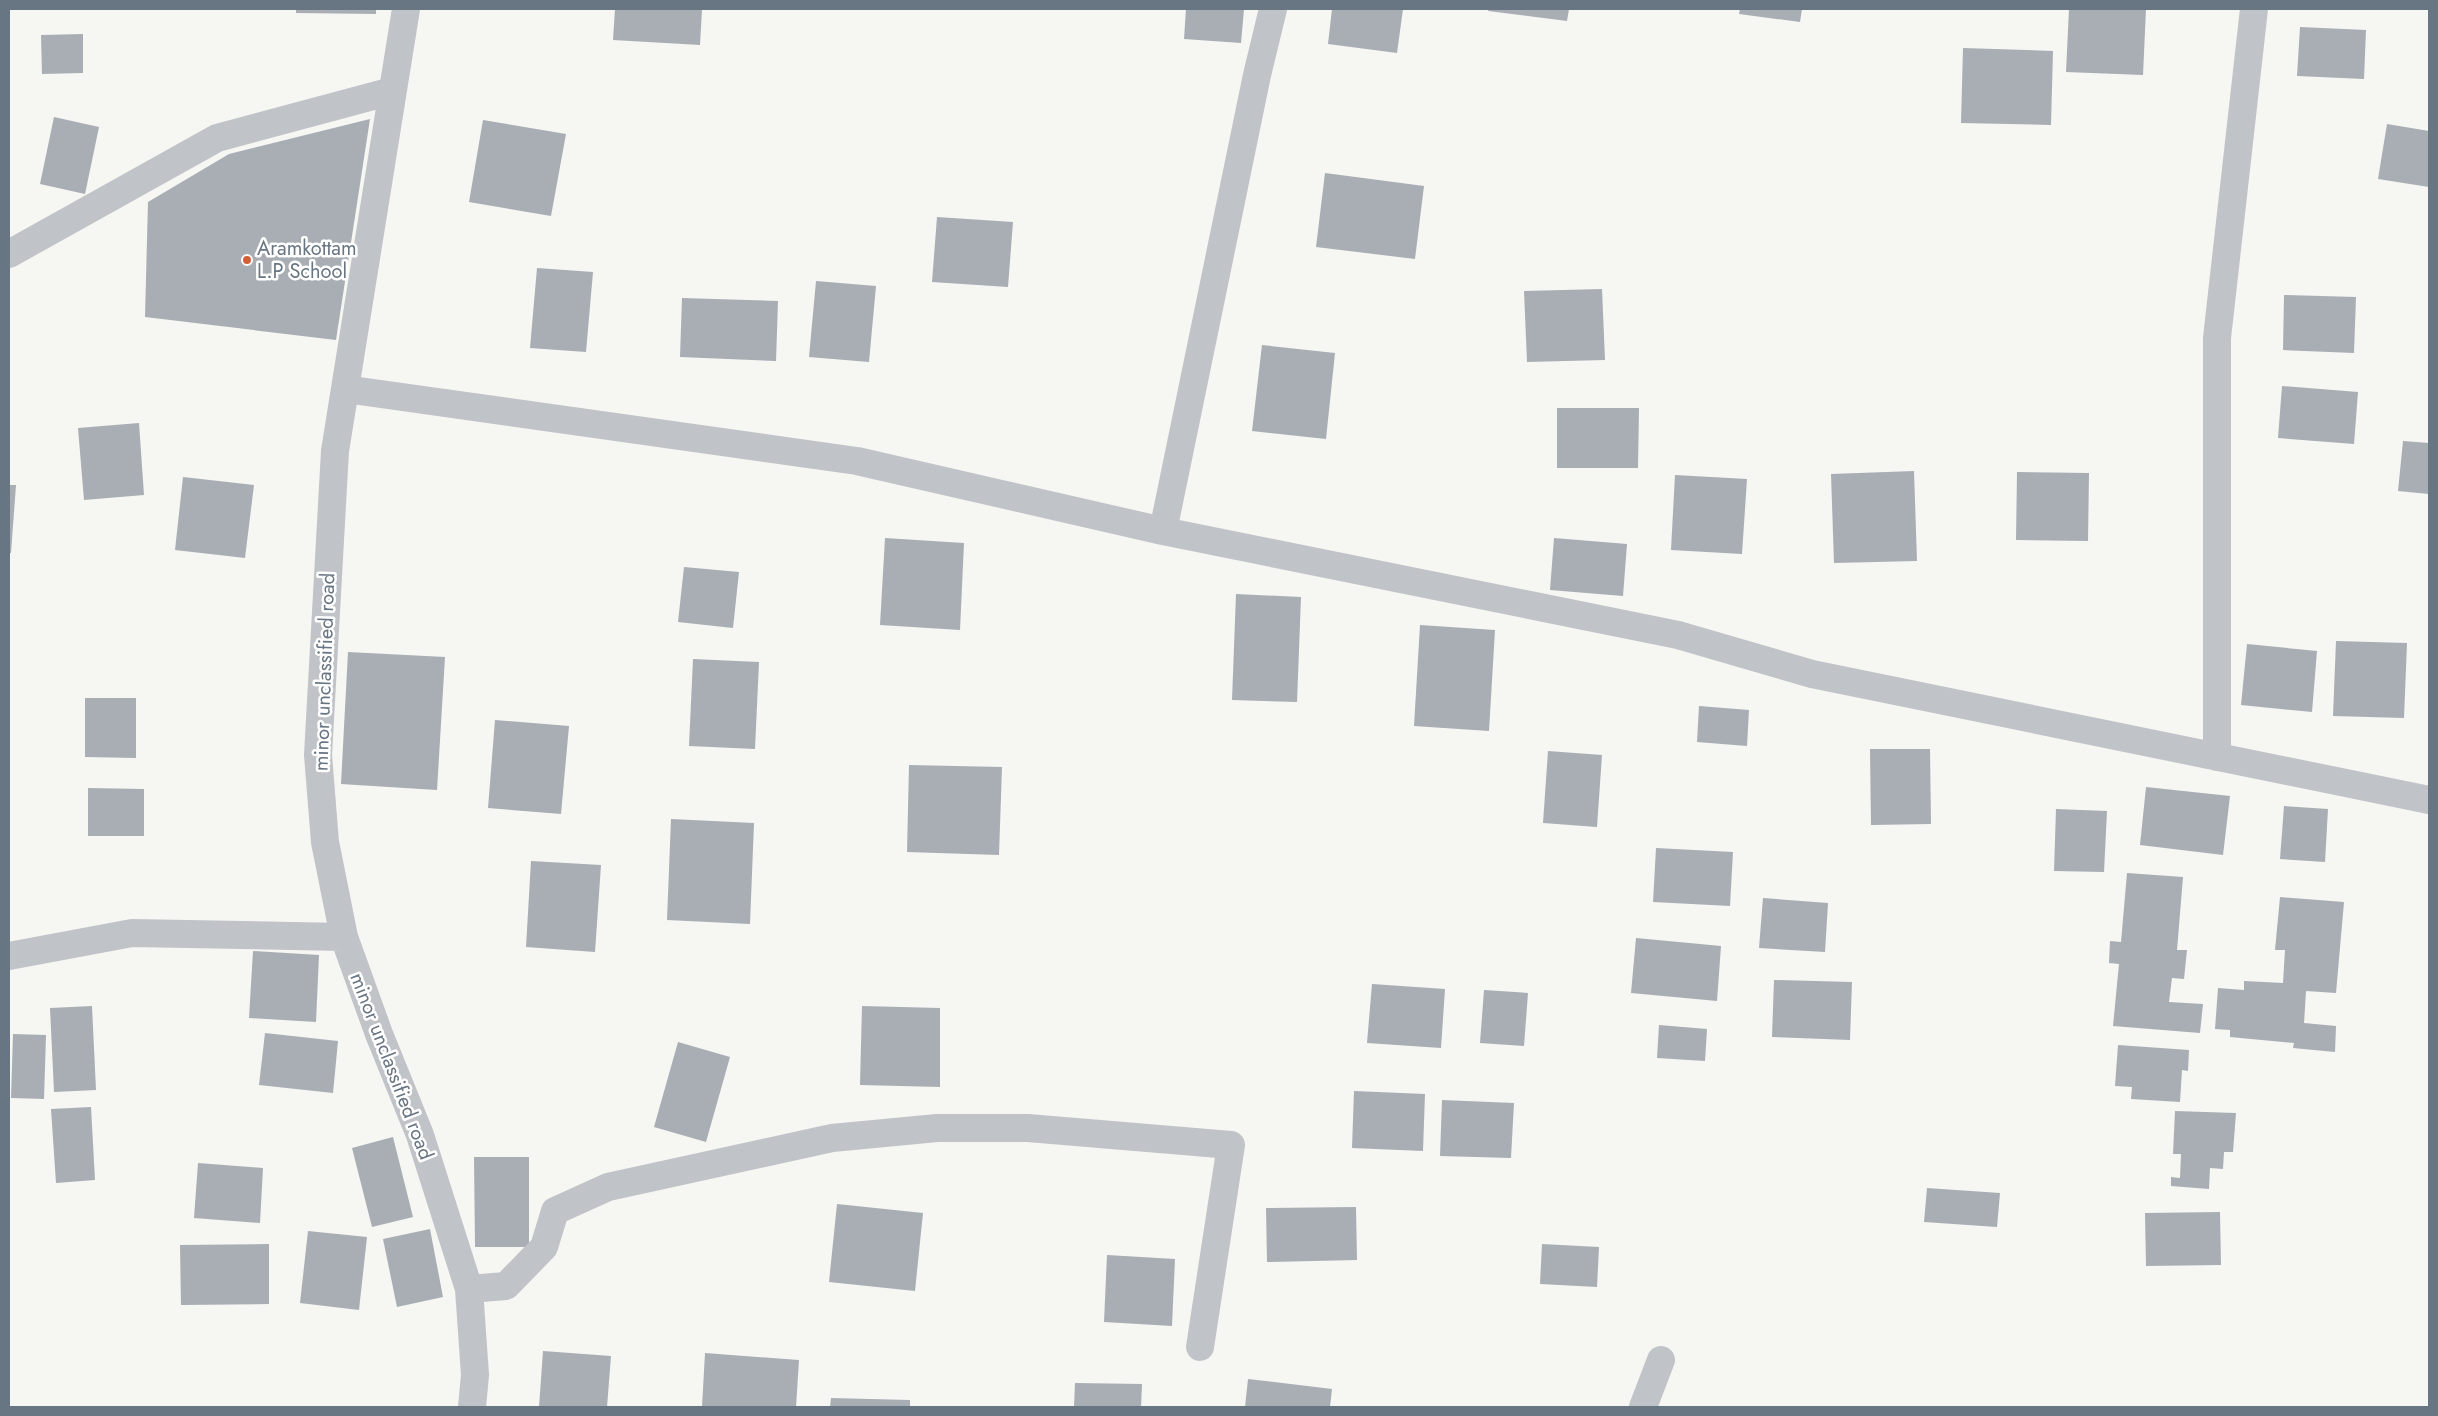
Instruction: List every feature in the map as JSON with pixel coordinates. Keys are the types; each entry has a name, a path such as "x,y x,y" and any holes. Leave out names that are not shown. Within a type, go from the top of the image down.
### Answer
{"street":[{"name":"minor unclassified road","path":"406,9 335,451 318,755 325,842 344,937 379,1034 420,1135 470,1289 475,1375 472,1407"},
{"path":"1163,531 1257,75 1274,9"},
{"path":"2217,757 2217,338 2254,9"},
{"path":"9,254 217,138 392,91"},
{"path":"345,389 857,462 1163,531 1678,635 1812,674 2429,800"},
{"path":"9,956 132,933 344,937"},
{"path":"470,1289 506,1286 544,1247 555,1211 608,1186 832,1138 937,1128 1028,1128 1231,1145 1200,1347"},
{"path":"1643,1407 1661,1360"}],"building":[{"path":"296,9 376,9 376,14 296,13"},
{"path":"615,9 702,9 700,45 613,40"},
{"path":"1186,9 1244,9 1241,43 1184,39"},
{"path":"1332,9 1403,9 1397,53 1328,44"},
{"path":"1489,9 1569,9 1567,21 1488,11"},
{"path":"1740,9 1802,9 1800,22 1739,14"},
{"path":"2069,9 2146,9 2143,75 2066,72"},
{"path":"2300,27 2366,30 2364,79 2297,76"},
{"path":"83,34 83,73 42,74 41,35"},
{"path":"1963,48 2053,51 2051,125 1961,123"},
{"path":"54,117 99,127 85,194 40,184"},
{"name":"Aramkottam L.P School","path":"370,119 336,340 145,317 148,202 229,154"},
{"path":"483,120 566,134 551,216 469,202"},
{"path":"2387,124 2429,131 2429,187 2378,179"},
{"path":"1325,173 1424,186 1415,259 1316,247"},
{"path":"937,217 1013,222 1008,287 932,282"},
{"path":"537,268 593,272 586,352 530,348"},
{"path":"816,281 876,286 869,362 809,357"},
{"path":"1602,289 1605,360 1527,362 1524,291"},
{"path":"2284,295 2356,297 2354,353 2283,350"},
{"path":"682,298 778,301 776,361 680,357"},
{"path":"1262,345 1335,353 1326,439 1252,431"},
{"path":"2282,386 2358,392 2354,444 2278,438"},
{"path":"1557,408 1639,408 1638,468 1557,468"},
{"path":"139,423 144,495 84,500 78,428"},
{"path":"2403,441 2429,443 2429,494 2398,491"},
{"path":"1914,471 1917,561 1834,563 1831,474"},
{"path":"2017,472 2089,473 2088,541 2016,540"},
{"path":"1675,475 1747,479 1742,554 1671,550"},
{"path":"183,477 254,485 245,558 175,550"},
{"path":"9,485 16,485 11,553 9,553"},
{"path":"885,538 964,543 960,630 880,625"},
{"path":"1554,538 1627,544 1623,596 1550,590"},
{"path":"684,567 739,572 733,628 678,622"},
{"path":"1236,594 1301,597 1297,702 1232,700"},
{"path":"1420,625 1495,630 1489,731 1414,726"},
{"path":"2336,641 2407,643 2404,718 2333,716"},
{"path":"2247,644 2317,651 2312,712 2241,705"},
{"path":"348,652 445,657 437,790 341,784"},
{"path":"693,659 759,662 755,749 689,746"},
{"path":"85,698 136,698 136,758 85,757"},
{"path":"1699,706 1749,710 1747,746 1697,742"},
{"path":"495,720 569,726 561,814 488,808"},
{"path":"1870,749 1930,749 1931,824 1871,825"},
{"path":"1548,751 1602,755 1597,827 1543,823"},
{"path":"909,765 1002,767 999,855 907,852"},
{"path":"2146,787 2230,796 2223,855 2140,845"},
{"path":"88,788 144,789 144,836 88,836"},
{"path":"2284,806 2328,809 2325,862 2280,859"},
{"path":"2056,809 2107,811 2104,872 2054,871"},
{"path":"671,819 754,823 750,924 667,920"},
{"path":"1656,848 1733,852 1730,906 1653,902"},
{"path":"531,861 601,865 595,952 526,947"},
{"path":"2127,873 2183,877 2177,950 2187,950 2184,979 2172,978 2169,1002 2203,1004 2200,1033 2113,1026 2119,964 2109,963 2110,941 2121,942"},
{"path":"2280,897 2344,902 2336,993 2306,991 2304,1023 2336,1026 2335,1052 2293,1048 2294,1043 2230,1037 2230,1030 2215,1029 2218,988 2244,990 2244,981 2283,983 2285,950 2275,950"},
{"path":"1763,898 1828,903 1825,952 1759,948"},
{"path":"1636,938 1721,946 1717,1001 1631,993"},
{"path":"253,951 319,955 316,1022 249,1018"},
{"path":"1774,980 1852,982 1850,1040 1772,1037"},
{"path":"1372,984 1445,989 1441,1048 1367,1043"},
{"path":"1484,990 1528,993 1524,1046 1480,1043"},
{"path":"92,1006 96,1090 54,1092 50,1008"},
{"path":"862,1006 940,1008 940,1087 860,1085"},
{"path":"1659,1025 1707,1029 1705,1061 1657,1058"},
{"path":"265,1033 338,1041 333,1093 259,1085"},
{"path":"13,1034 46,1035 44,1099 11,1098"},
{"path":"678,1042 730,1057 706,1142 654,1127"},
{"path":"2118,1045 2189,1050 2188,1071 2182,1070 2180,1102 2131,1099 2132,1087 2115,1086"},
{"path":"1354,1091 1425,1094 1423,1151 1352,1148"},
{"path":"1442,1100 1514,1103 1511,1158 1440,1156"},
{"path":"91,1107 95,1180 56,1183 51,1109"},
{"path":"2175,1111 2236,1113 2233,1152 2224,1152 2223,1169 2210,1168 2209,1189 2171,1186 2171,1177 2180,1178 2181,1154 2173,1154"},
{"path":"393,1137 413,1217 372,1227 352,1148"},
{"path":"474,1157 529,1157 529,1247 475,1247"},
{"path":"198,1163 263,1168 260,1223 194,1218"},
{"path":"1927,1188 2000,1193 1997,1227 1924,1222"},
{"path":"837,1204 923,1213 915,1291 829,1282"},
{"path":"1356,1207 1357,1260 1267,1262 1266,1208"},
{"path":"2220,1212 2221,1265 2146,1266 2145,1213"},
{"path":"430,1229 443,1297 397,1307 383,1239"},
{"path":"308,1231 367,1237 359,1310 300,1303"},
{"path":"269,1244 269,1304 181,1305 180,1245"},
{"path":"1542,1244 1599,1247 1597,1287 1540,1284"},
{"path":"1107,1255 1175,1259 1172,1326 1104,1322"},
{"path":"543,1351 611,1356 607,1407 539,1407"},
{"path":"705,1353 799,1360 796,1407 702,1407"},
{"path":"1248,1379 1332,1389 1330,1407 1245,1407"},
{"path":"1075,1383 1142,1384 1141,1407 1074,1407"},
{"path":"831,1398 910,1400 910,1407 830,1407"}],"place":[{"name":"Aramkottam L.P School","path":"247,260"}]}
